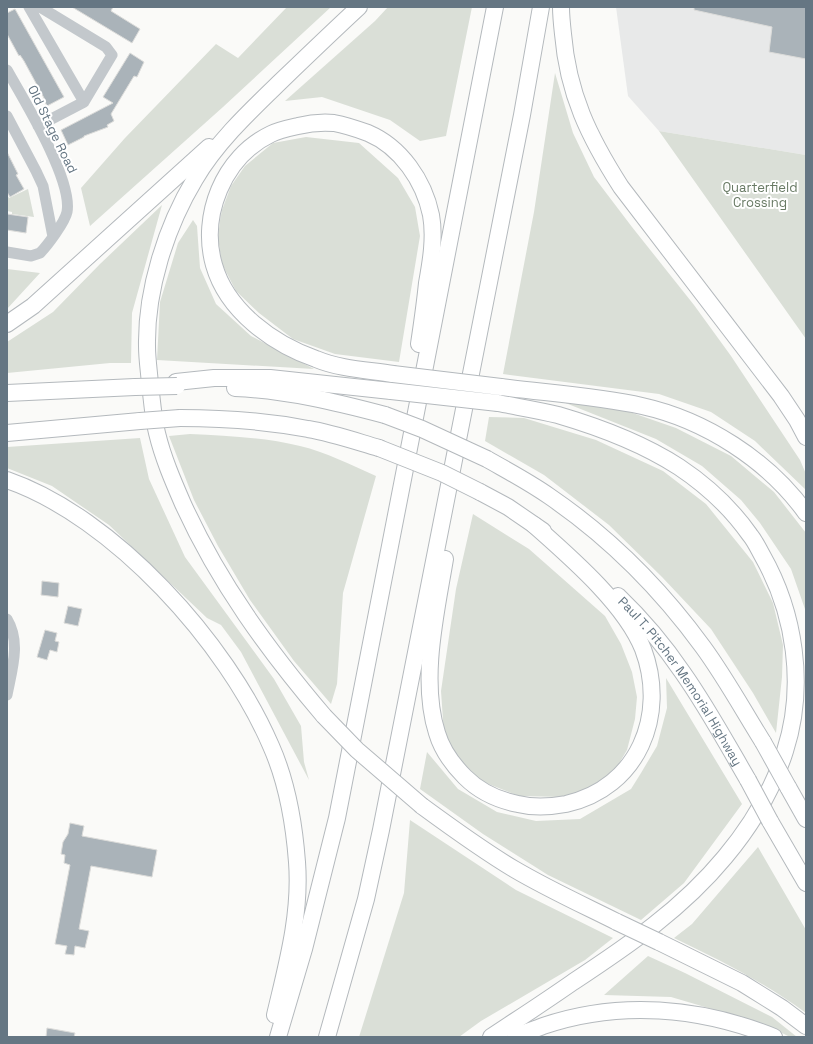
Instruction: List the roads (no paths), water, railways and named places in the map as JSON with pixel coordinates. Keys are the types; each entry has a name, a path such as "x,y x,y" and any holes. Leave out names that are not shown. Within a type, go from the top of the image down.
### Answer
{"highway":[{"path":"7,324 33,306 49,292 265,96 359,7"},
{"path":"278,1037 306,942 337,818 495,7"},
{"path":"327,1037 366,899 381,830 522,115 541,7"},
{"path":"562,7 564,44 568,74 576,101 601,156 621,188 781,396 806,437"},
{"path":"265,96 228,133 196,178 179,208 166,238 156,272 150,306 146,346 156,433 169,472 193,525 215,566 240,608 271,652 324,716 357,750 422,806 476,845 515,869 552,890 742,983 782,1008 806,1026"},
{"path":"390,549 430,262 432,242 431,217 425,194 413,171 398,153 377,137 356,128 334,123 312,123 287,128 270,134 252,147 238,161 226,176 216,195 212,215 210,240 214,266 224,288 237,307 255,324 294,350 317,360 344,366 394,374 500,386 635,405 680,418 730,443 760,464 783,485 806,513"},
{"path":"486,295 430,660 431,712 437,734 445,752 458,770 472,784 488,794 510,803 531,807 554,806 578,801 598,793 617,779 631,763 640,749 647,729 651,710 652,691 649,670 642,648 630,626 616,606 580,566 534,525"},
{"path":"176,384 214,378 270,378 498,403 557,415 601,429 640,446 678,467 708,489 734,514 752,537 773,574 787,614 795,649 796,687 792,720 785,751 751,822 702,883 670,913 625,948 491,1037"},
{"path":"7,393 176,384 247,388 279,392 347,405 384,415 428,431 487,459 518,476 549,496 589,526 650,582 704,647 763,742 806,819"},
{"name":"Paul T. Pitcher Memorial Highway","path":"7,432 140,420 180,418 214,418 276,424 329,434 379,448 442,473 508,507 574,553 630,608 661,644 683,673 702,702 806,883"},
{"path":"7,480 25,486 75,513 102,534 161,587 217,653 254,711 272,746 290,808 298,863 295,925 269,1037"},
{"path":"515,1037 559,1021 589,1015 629,1010 656,1010 724,1019 774,1037"}],"street":[{"path":"29,7 84,102"},
{"path":"38,126 84,102 112,55 106,47 40,7"},
{"name":"Old Stage Road","path":"7,70 52,155 64,184 67,199 67,213 53,237 40,253 31,256 7,252"},
{"path":"7,116 43,186 53,237"},
{"path":"7,619 11,626 15,644 14,660 7,695"}],"park label":[{"name":"Quarterfield Crossing","path":"760,194"}]}
